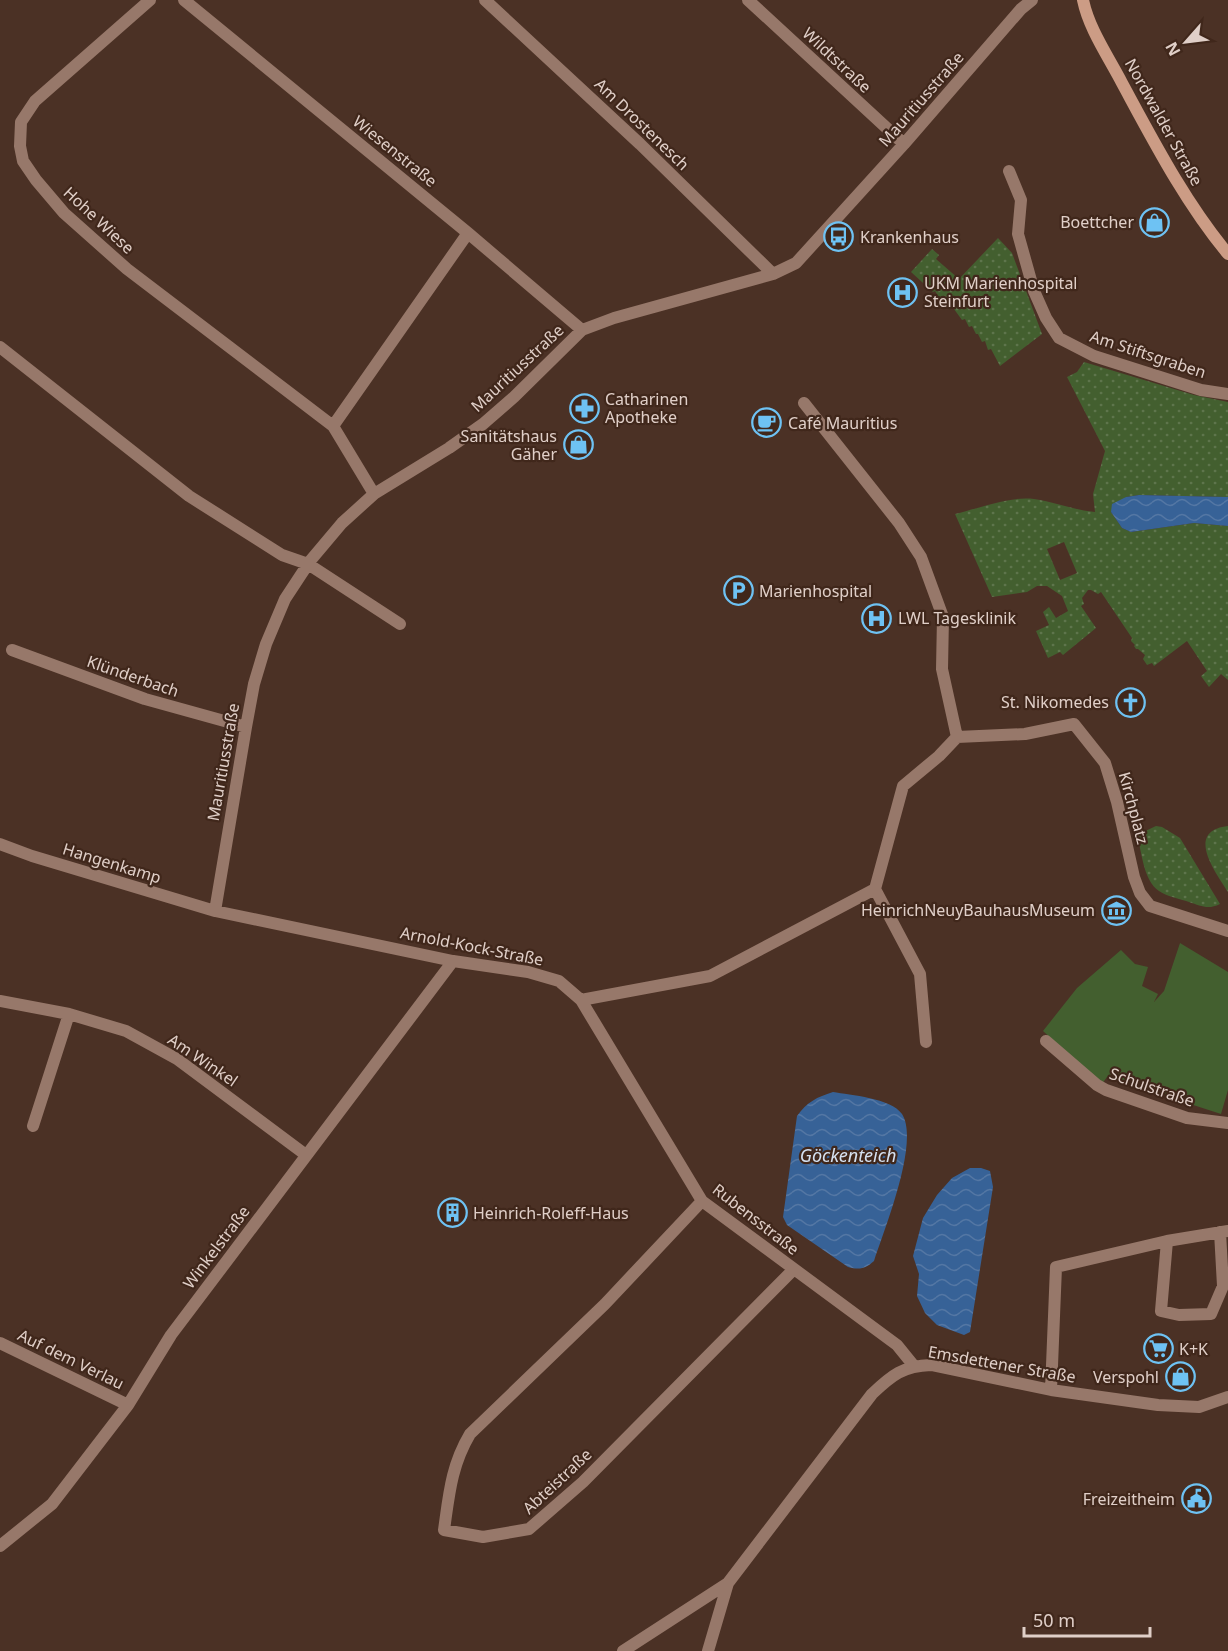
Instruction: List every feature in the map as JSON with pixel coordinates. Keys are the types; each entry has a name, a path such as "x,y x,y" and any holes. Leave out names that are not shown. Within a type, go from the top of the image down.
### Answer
{"street":[{"name":"Hohe Wiese","path":"150,0 35,101 21,122 20,146 23,161 64,213 127,269 333,426 374,494"},
{"name":"Wiesenstraße","path":"184,0 468,233 582,330"},
{"name":"Wildtstraße","path":"748,0 904,144"},
{"name":"Mauritiusstraße","path":"215,911 254,684 266,644 285,599 308,564 342,523 374,494 449,448 483,424 582,330 614,318 773,274 796,263 904,144 1016,4 1032,0"},
{"name":"Nordwalder Straße","path":"1083,0 1091,24 1175,178 1210,233 1228,254"},
{"name":"Am Drostenesch","path":"490,1 773,274"},
{"name":"Am Stiftsgraben","path":"1010,171 1021,200 1018,234 1034,291 1046,318 1059,338 1094,356 1201,390 1228,394"},
{"path":"333,426 468,233"},
{"path":"0,347 189,496 282,555 308,564 400,624"},
{"path":"804,403 899,523 921,557 943,617 942,669 957,737 939,756 903,786 875,889 920,974 926,1042"},
{"name":"Klünderbach","path":"12,650 145,699 246,727"},
{"name":"Kirchplatz","path":"957,737 1025,734 1074,724 1105,763 1140,893 1150,906 1228,931"},
{"name":"Hangenkamp","path":"0,844 32,856 215,911"},
{"path":"581,1000 710,976 875,889"},
{"name":"Arnold-Kock-Straße","path":"215,911 453,961 528,972 559,981 581,1000"},
{"name":"Winkelstraße","path":"0,1546 52,1504 128,1404 171,1335 453,961"},
{"name":"Rubensstraße","path":"581,1000 702,1201 897,1345 914,1366"},
{"name":"Am Winkel","path":"0,1001 69,1014 126,1031 177,1059 306,1155"},
{"path":"33,1126 69,1014"},
{"name":"Schulstraße","path":"1046,1041 1096,1085 1106,1090 1187,1118 1228,1123"},
{"name":"Abteistraße","path":"702,1201 605,1304 470,1434 460,1451 453,1472 444,1530 483,1538 530,1529 583,1482 794,1269"},
{"path":"1051,1390 1056,1267 1167,1241 1224,1231 1223,1286 1211,1314 1179,1315 1161,1311 1167,1241"},
{"name":"Auf dem Verlau","path":"0,1343 128,1404"},
{"name":"Emsdettener Straße","path":"623,1651 728,1583 872,1394 891,1375 914,1366 931,1365 1051,1390 1158,1405 1198,1407 1228,1398"},
{"name":"Emsdettener Straße","path":"708,1651 728,1583"}],"green space":[{"path":"998,238 1012,253 1042,334 1000,366 991,349 988,350 985,341 982,342 972,326 969,327 965,319 962,320 951,305 948,306 943,298 940,299 935,291 933,292 911,272 932,249 939,255 936,259 959,279"},
{"path":"1084,362 1194,395 1228,402 1228,497 1139,495 1126,497 1111,512 1122,528 1131,532 1194,523 1228,526 1228,680 1221,674 1209,687 1201,676 1207,671 1187,641 1154,666 1152,663 1147,665 1143,659 1145,655 1136,649 1131,641 1132,638 1101,592 1098,594 1088,590 1082,598 1084,604 1081,606 1096,628 1063,655 1060,652 1048,658 1036,631 1049,625 1043,612 1049,607 1056,618 1068,611 1062,596 1047,586 1037,586 1027,592 992,597 955,514 1005,501 1024,499 1042,500 1095,512 1093,494 1105,451 1067,377 1077,372","holes":["1064,542 1077,573 1060,580 1047,549"]},
{"path":"1156,826 1180,838 1220,904 1212,907 1201,906 1165,894 1154,886 1146,873 1137,835"},
{"path":"1228,826 1228,892 1211,864 1206,844 1208,836 1215,829"},
{"path":"1180,943 1228,972 1228,1090 1221,1114 1107,1077 1102,1084 1043,1031 1077,988 1121,950 1135,964 1148,967 1142,986 1158,994 1154,1002 1164,991"}],"water":[{"path":"1139,495 1228,497 1228,526 1194,523 1131,532 1122,528 1111,512 1112,504 1126,497"},
{"name":"Göckenteich","path":"833,1092 870,1098 889,1104 902,1114 906,1127 907,1144 899,1186 874,1261 862,1268 848,1267 787,1225 783,1217 797,1116 813,1101"},
{"path":"970,1168 990,1171 993,1187 970,1332 964,1335 937,1325 925,1313 917,1296 919,1274 913,1256 923,1218 937,1195 952,1178"}],"place":[{"name":"Boettcher","path":"1155,222"},
{"name":"Krankenhaus","path":"839,237"},
{"name":"UKM Marienhospital Steinfurt","path":"903,292"},
{"name":"Catharinen Apotheke","path":"584,408"},
{"name":"Café Mauritius","path":"767,423"},
{"name":"Sanitätshaus Gäher","path":"578,445"},
{"name":"Marienhospital","path":"738,591"},
{"name":"LWL Tagesklinik","path":"877,618"},
{"name":"St. Nikomedes","path":"1130,702"},
{"name":"HeinrichNeuyBauhausMuseum","path":"1116,910"},
{"name":"Heinrich-Roleff-Haus","path":"452,1213"},
{"name":"K+K","path":"1158,1349"},
{"name":"Verspohl","path":"1180,1377"},
{"name":"Freizeitheim","path":"1196,1499"}]}
